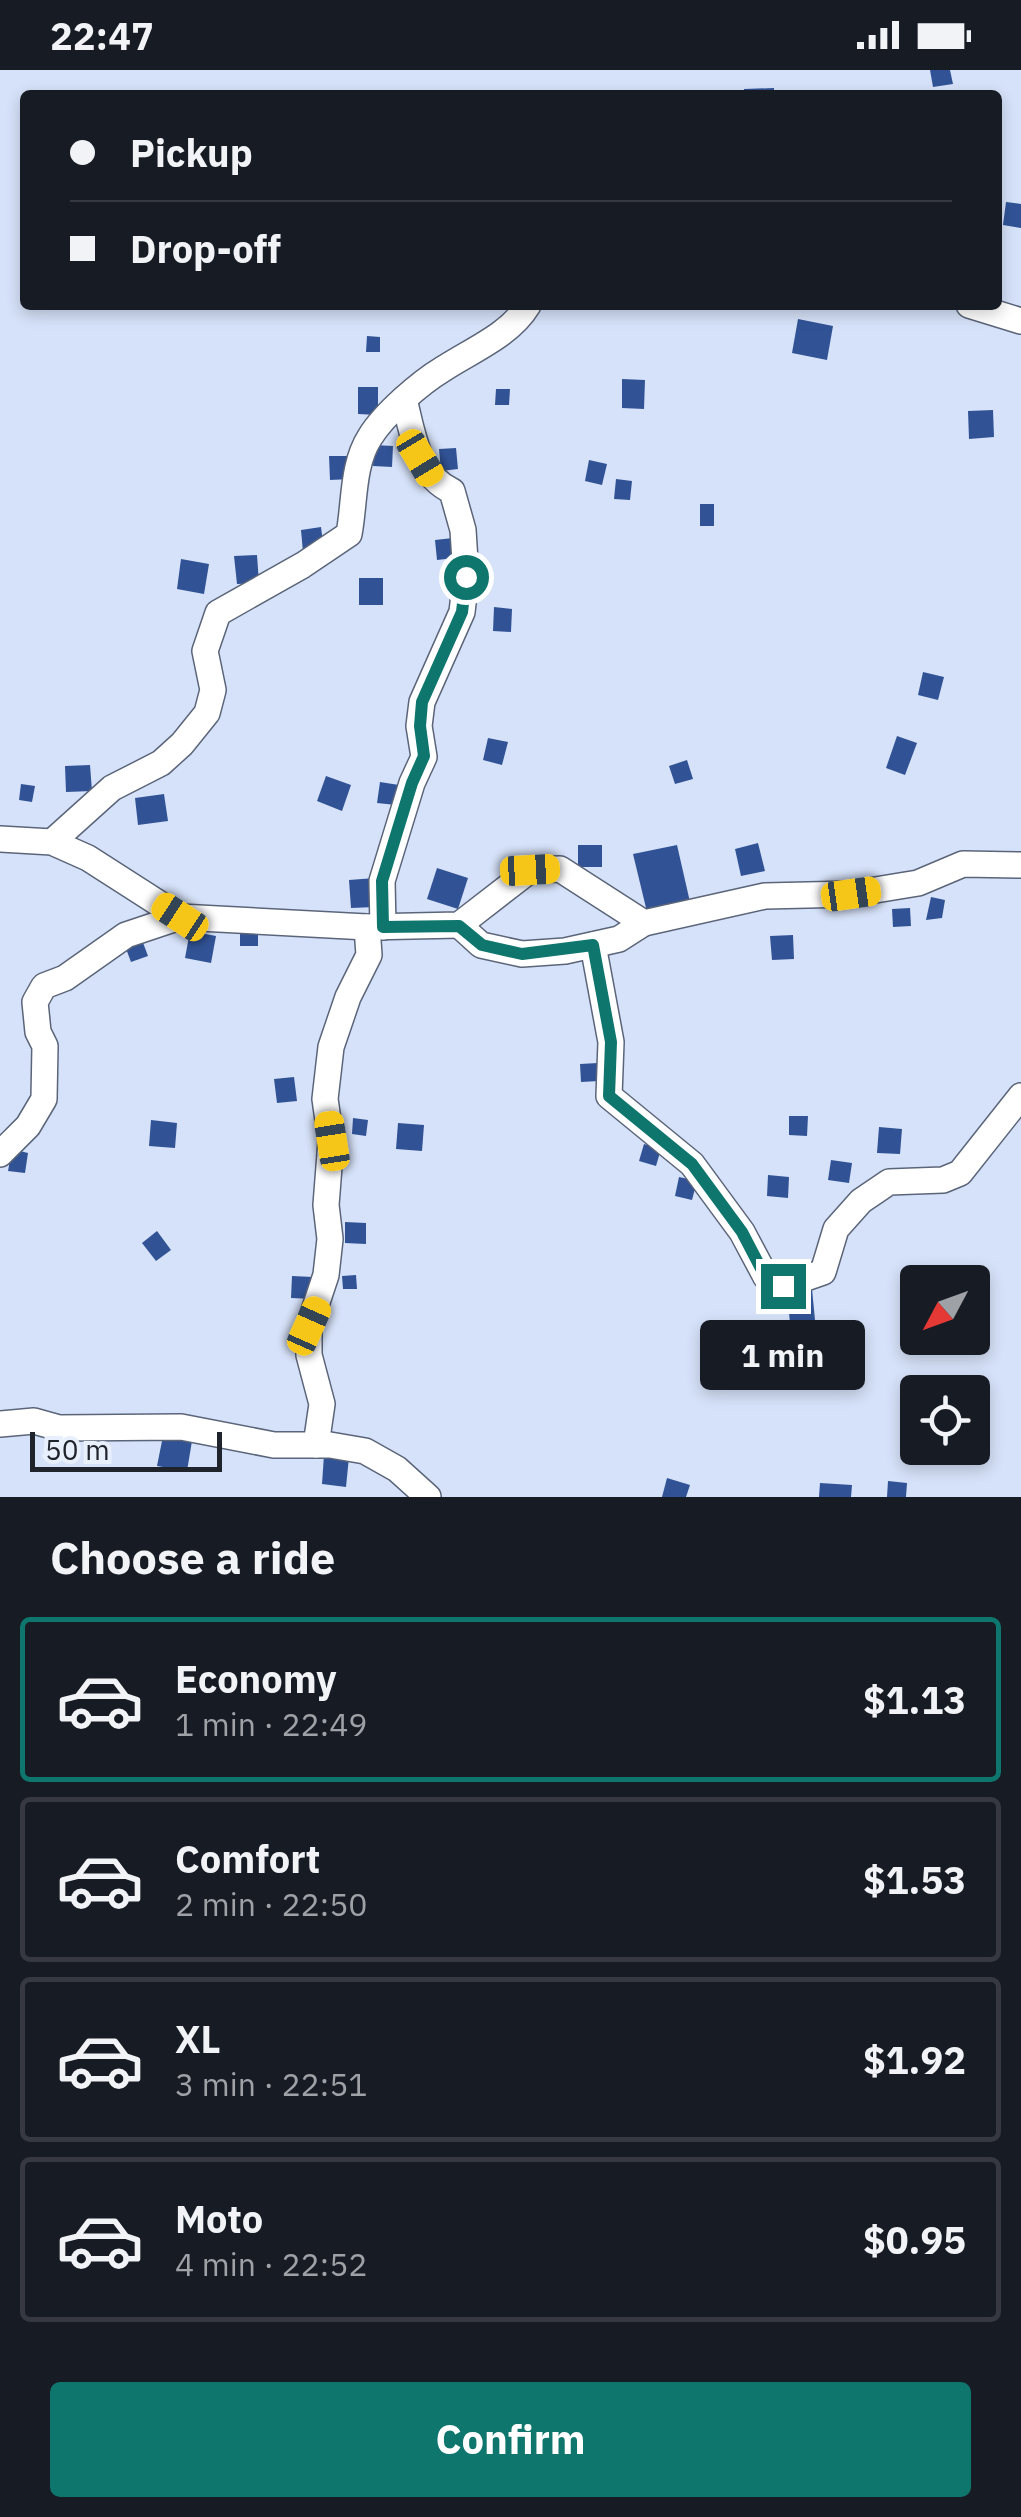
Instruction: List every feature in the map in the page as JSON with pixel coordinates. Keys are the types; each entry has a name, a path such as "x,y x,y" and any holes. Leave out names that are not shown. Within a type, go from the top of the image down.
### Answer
{"street":[{"path":"52,842 112,788 161,763 206,713 214,690 205,651 218,613 304,566 349,534 356,473 369,437 440,370 519,320 525,310"},
{"path":"985,310 1021,321"},
{"path":"316,1445 322,1404 308,1355 309,1326 326,1276 330,1240 326,1204 332,1141 325,1099 330,1047 369,955 382,881 424,756 422,702 462,612 466,577 463,530 452,491 435,484 420,458 404,400"},
{"path":"0,839 52,842 88,858 180,917"},
{"path":"459,926 482,945 522,954 619,939 644,923 765,896 851,894 918,884 963,864 1021,865"},
{"path":"0,1154 28,1126 44,1099 46,1046 38,1032 35,1002 44,986 65,978 126,935 180,917 375,927 459,926 530,870 560,869 644,923"},
{"path":"593,945 611,1042 609,1096 692,1164 742,1232 766,1278 783,1286 823,1272 836,1229 861,1201 889,1182 943,1180 960,1172 1021,1096"},
{"path":"0,1424 34,1421 59,1428 180,1428 274,1445 366,1451 397,1469 428,1497"}],"building":[{"path":"930,70 950,70 953,84 933,87"},
{"path":"1006,202 1021,204 1021,228 1003,225"},
{"path":"798,319 833,326 827,360 792,353"},
{"path":"367,336 380,337 380,352 366,352"},
{"path":"622,379 645,380 644,409 622,408"},
{"path":"358,387 378,387 378,415 358,414"},
{"path":"496,389 510,389 509,405 495,405"},
{"path":"993,410 994,437 969,439 968,411"},
{"path":"374,445 393,446 392,467 373,466"},
{"path":"456,448 458,469 441,471 439,449"},
{"path":"329,456 351,456 351,479 330,480"},
{"path":"589,460 607,464 602,485 585,481"},
{"path":"616,479 632,481 630,500 614,499"},
{"path":"700,504 714,504 714,526 700,526"},
{"path":"321,527 324,550 303,552 301,530"},
{"path":"453,538 455,558 437,560 435,540"},
{"path":"257,555 259,583 237,584 234,556"},
{"path":"181,559 209,564 204,594 177,589"},
{"path":"359,578 383,578 383,605 359,605"},
{"path":"494,607 512,609 511,632 493,631"},
{"path":"923,672 944,677 938,700 918,695"},
{"path":"897,736 917,743 905,775 886,768"},
{"path":"488,738 508,742 502,765 483,760"},
{"path":"687,760 693,779 675,784 669,766"},
{"path":"90,765 92,791 66,792 65,766"},
{"path":"326,776 351,785 342,811 317,801"},
{"path":"380,782 399,785 396,805 377,803"},
{"path":"21,784 35,786 32,802 19,800"},
{"path":"164,794 168,821 138,825 135,798"},
{"path":"758,843 765,871 741,876 735,849"},
{"path":"578,845 602,845 602,867 578,867"},
{"path":"677,845 690,902 647,912 633,854"},
{"path":"437,868 468,878 458,909 427,899"},
{"path":"375,878 376,907 351,908 349,880"},
{"path":"931,897 945,900 942,918 926,920"},
{"path":"910,908 911,926 893,927 892,909"},
{"path":"190,931 216,936 211,963 185,958"},
{"path":"240,931 258,931 258,946 240,946"},
{"path":"793,935 794,959 772,960 770,936"},
{"path":"142,940 148,956 131,962 125,946"},
{"path":"598,1063 599,1081 581,1082 580,1064"},
{"path":"294,1077 297,1101 277,1103 274,1079"},
{"path":"789,1116 808,1116 807,1136 789,1135"},
{"path":"353,1118 368,1120 366,1136 352,1134"},
{"path":"151,1120 177,1123 175,1148 149,1146"},
{"path":"398,1123 424,1125 422,1151 396,1149"},
{"path":"879,1127 902,1129 900,1154 877,1153"},
{"path":"644,1144 661,1149 656,1166 639,1161"},
{"path":"12,1149 28,1153 25,1173 8,1171"},
{"path":"831,1160 852,1163 849,1183 828,1180"},
{"path":"768,1175 789,1177 788,1198 767,1196"},
{"path":"679,1177 697,1181 692,1200 675,1196"},
{"path":"345,1222 366,1223 366,1244 345,1243"},
{"path":"157,1231 171,1250 156,1261 142,1243"},
{"path":"356,1275 357,1289 343,1289 342,1276"},
{"path":"292,1276 313,1277 313,1299 291,1298"},
{"path":"812,1289 815,1320 790,1323 787,1292"},
{"path":"163,1436 192,1441 187,1471 157,1466"},
{"path":"324,1455 349,1457 346,1487 322,1484"},
{"path":"667,1478 690,1485 686,1497 662,1497"},
{"path":"888,1481 907,1483 906,1497 887,1497"},
{"path":"820,1483 852,1485 851,1497 819,1497"}],"route":[{"path":"466,577 462,612 422,702 424,756 382,881 383,927 459,926 482,945 522,954 593,945 611,1042 609,1096 692,1164 742,1232 766,1278 783,1286"}]}
